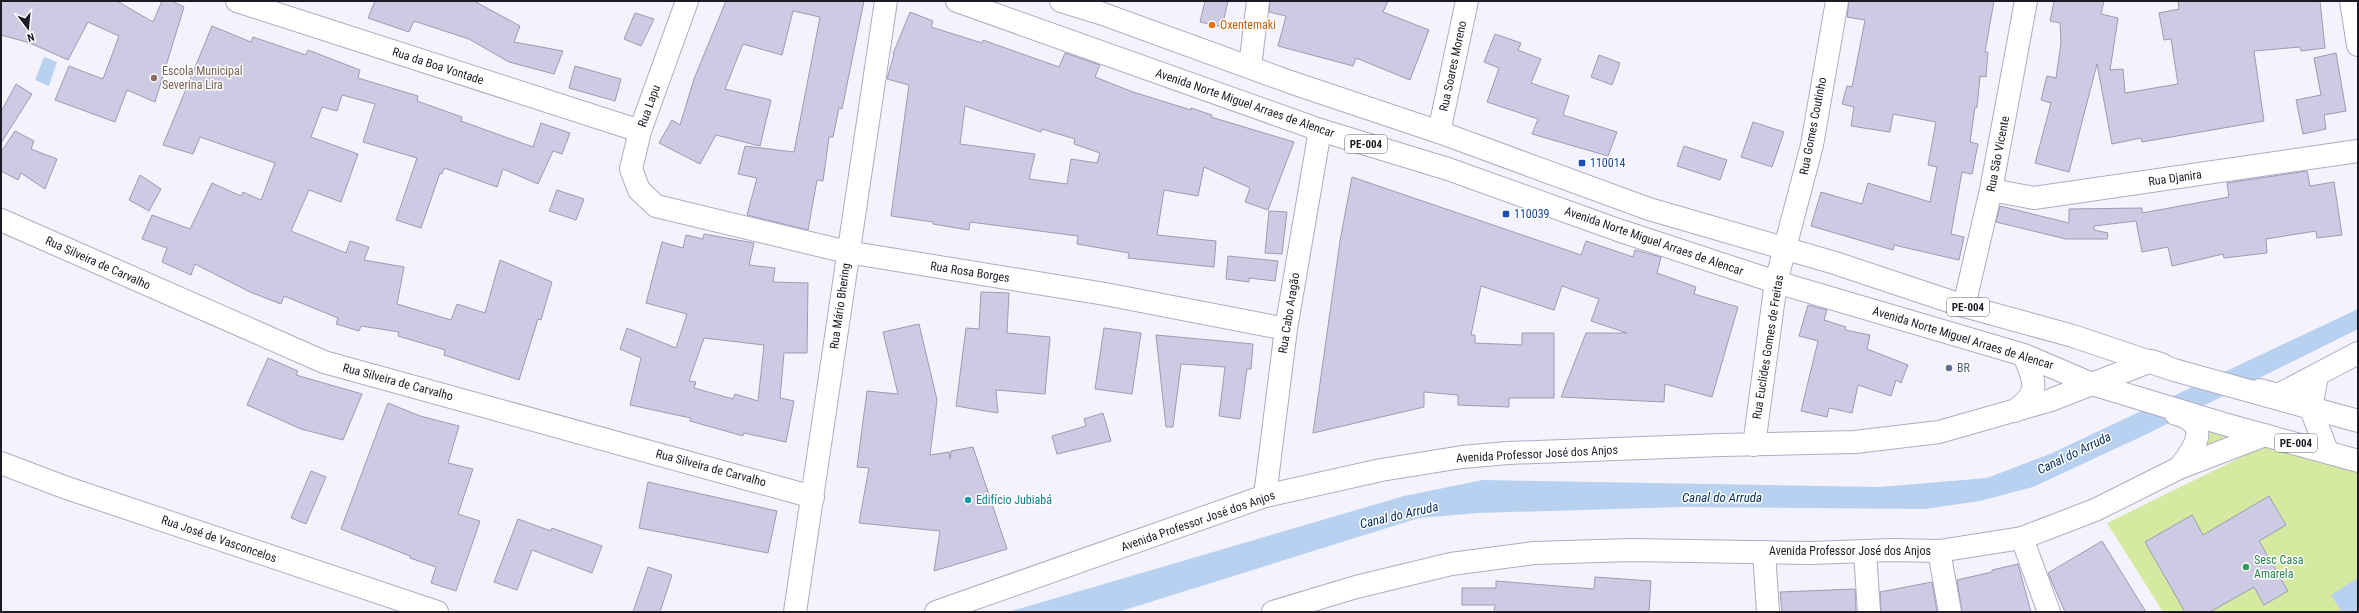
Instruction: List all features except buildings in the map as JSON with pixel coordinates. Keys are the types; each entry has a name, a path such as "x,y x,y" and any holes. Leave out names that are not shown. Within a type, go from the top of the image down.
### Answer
{"street":[{"name":"Rua da Boa Vontade","path":"237,1 640,131"},
{"name":"Rua Lapu","path":"656,206 639,190 631,169 640,131 687,1"},
{"name":"Rua Mário Bhering","path":"795,612 813,497 847,252 886,1"},
{"name":"Avenida Norte Miguel Arraes de Alencar","path":"957,1 1320,130 1448,169 1618,230 1776,282 2024,355 2088,386 2129,395 2224,424 2327,451 2358,461"},
{"name":"PE-004","path":"1061,1 1250,66 1290,82 1439,132 1649,209 1835,263 1964,306 2073,336 2256,394 2358,421"},
{"path":"1250,66 1258,1"},
{"name":"Rua Soares Moreno","path":"1439,132 1467,1"},
{"name":"Rua Gomes Coutinho","path":"1786,250 1812,145 1837,1"},
{"name":"Rua São Vicente","path":"1964,306 1992,190 2026,1"},
{"path":"2351,1 2358,45"},
{"name":"Rua Cabo Aragão","path":"1265,496 1286,329 1320,130"},
{"name":"Rua Djanira","path":"1992,190 2034,198 2358,151"},
{"name":"Rua Rosa Borges","path":"656,206 847,252 1105,294 1286,329"},
{"name":"Rua Silveira de Carvalho","path":"1,220 324,362 813,497"},
{"name":"Rua Euclides Gomes de Freitas","path":"1754,445 1776,282 1786,250"},
{"path":"2151,361 2278,395 2358,353"},
{"name":"Avenida Professor José dos Anjos","path":"2015,411 2030,398 2033,388 2030,371 2024,355"},
{"name":"Avenida Professor José dos Anjos","path":"936,612 1265,496 1381,470 1462,457 1508,453 1855,442 1939,432 2015,411 2088,386 2151,361"},
{"path":"2317,375 2311,409 2327,451"},
{"name":"Avenida Professor José dos Anjos","path":"2088,386 2189,418 2196,428 2198,440 2194,450 2179,468"},
{"name":"Avenida Professor José dos Anjos","path":"1273,612 1356,588 1451,564 1534,553 1631,550 1764,552 1865,552 1892,550 1939,551 2022,538 2095,510 2179,468 2265,435"},
{"name":"Rua José de Vasconcelos","path":"1,463 64,487 438,612"},
{"path":"2022,538 2049,612"},
{"path":"1939,551 1950,612"},
{"path":"1764,552 1768,612"},
{"path":"1865,552 1869,612"}],"green space":[{"path":"2210,428 2240,437 2204,451"},
{"name":"Sesc Casa Amarela","path":"2266,445 2358,470 2358,612 2163,612 2107,523"}],"water":[{"path":"44,57 57,62 49,86 35,80"},
{"name":"Canal do Arruda","path":"2358,309 2358,329 2147,434 2033,487 1980,501 1925,509 1682,507 1478,513 1419,518 1118,612 1008,612 1404,496 1483,480 1879,487 1987,478 2052,453"},
{"path":"2358,578 2358,612 2342,612 2331,595"}],"place":[{"name":"Oxentemaki","path":"1212,25"},
{"name":"Escola Municipal Severina Lira","path":"154,78"},
{"name":"110014","path":"1582,163"},
{"name":"110039","path":"1506,214"},
{"name":"BR","path":"1949,368"},
{"name":"Edifício Jubiabá","path":"968,500"},
{"name":"Sesc Casa Amarela","path":"2246,567"}]}
